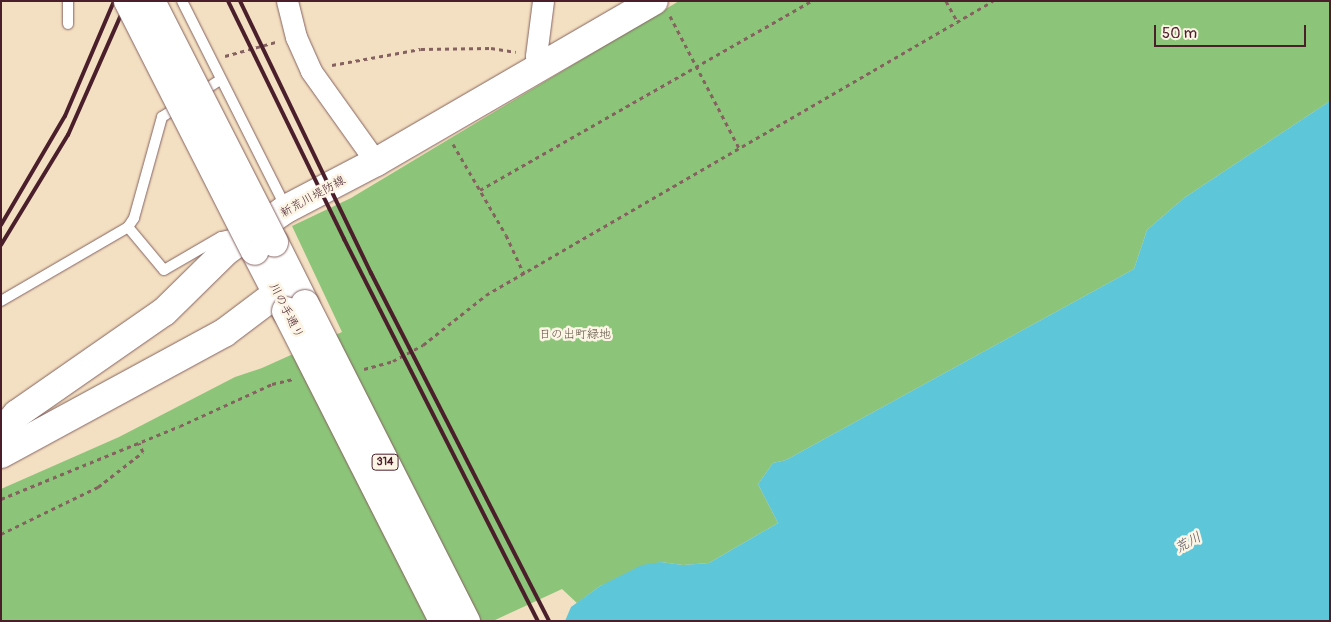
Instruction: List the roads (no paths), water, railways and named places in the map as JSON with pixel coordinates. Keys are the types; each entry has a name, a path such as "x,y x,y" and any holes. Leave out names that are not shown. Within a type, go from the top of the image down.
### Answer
{"main road":[{"name":"川の手通り","path":"128,1 466,621"},
{"name":"川の手通り","path":"151,1 261,243"},
{"name":"新荒川堤防線","path":"1,433 17,414 164,312 226,251 261,243 286,209 376,162 441,124 540,60 661,6"},
{"name":"川の手通り","path":"290,297 443,621"},
{"path":"1,454 290,297"}],"street":[{"path":"287,1 296,37 311,71 376,162"},
{"path":"540,60 543,1"}],"lane":[{"path":"68,1 68,24"},
{"path":"182,1 286,209"},
{"path":"1,301 128,227 134,218 162,118 220,80"},
{"path":"128,227 164,270 222,237 261,243"}],"water":[{"name":"荒川","path":"1330,101 1330,621 565,621 571,607 600,586 642,565 661,562 683,565 709,563 778,523 758,484 773,463 786,460 1134,269 1147,230 1184,198"}],"railway":[{"path":"1,225 65,116 114,1"},
{"path":"1,245 68,135 127,1"},
{"path":"228,1 344,239 538,621"},
{"path":"240,1 371,273 549,621"}],"park label":[{"name":"日の出町緑地","path":"575,335"}]}
